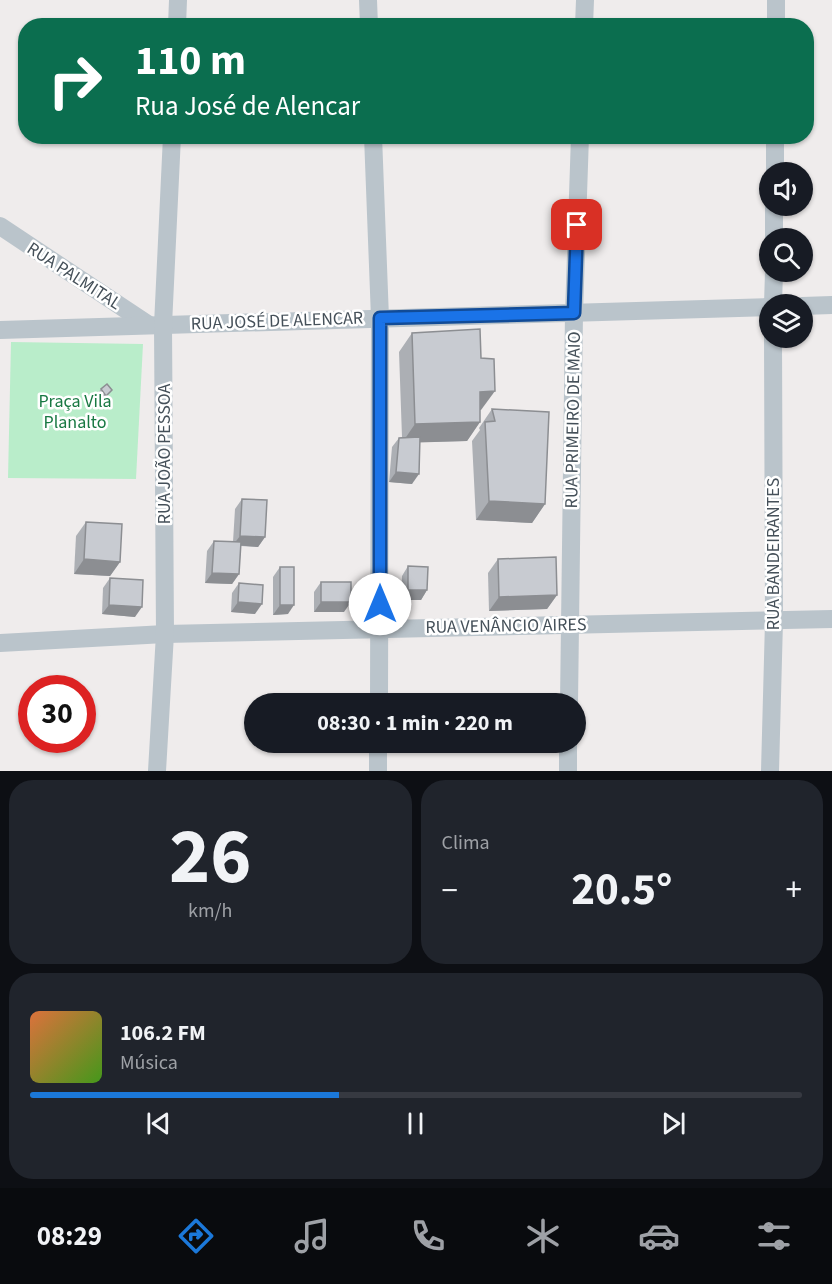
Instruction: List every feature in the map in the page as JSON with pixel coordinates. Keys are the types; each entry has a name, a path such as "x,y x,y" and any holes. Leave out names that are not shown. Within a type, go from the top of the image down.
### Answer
{"street":[{"path":"177,18 178,0"},
{"path":"368,0 369,18"},
{"path":"584,18 585,0"},
{"path":"776,0 776,18"},
{"name":"RUA JOÃO PESSOA","path":"157,771 165,634 156,325 171,144"},
{"path":"373,144 380,318 379,693"},
{"name":"RUA PRIMEIRO DE MAIO","path":"569,693 574,313 580,144"},
{"path":"775,144 775,162"},
{"name":"RUA PALMITAL","path":"0,226 156,325"},
{"path":"813,306 832,305"},
{"name":"RUA JOSÉ DE ALENCAR","path":"0,330 759,306"},
{"name":"RUA BANDEIRANTES","path":"770,771 774,621 773,348"},
{"name":"RUA VENÂNCIO AIRES","path":"0,643 165,634 832,619"},
{"path":"378,753 378,771"},
{"path":"568,753 568,771"}],"green space":[{"name":"Praça Vila Planalto","path":"11,342 143,344 136,479 8,478"}],"building":[{"path":"480,329 481,358 494,359 495,391 480,392 480,422 415,424 412,333"},
{"path":"107,384 112,390 106,396 101,389"},
{"path":"492,409 549,412 545,504 489,501 485,422 495,421"},
{"path":"420,437 419,474 396,472 399,438"},
{"path":"242,499 267,500 265,537 240,536"},
{"path":"86,522 122,524 120,562 84,559"},
{"path":"214,541 241,542 239,574 212,573"},
{"path":"556,557 557,595 499,597 498,559"},
{"path":"408,566 428,567 427,590 408,590"},
{"path":"280,567 294,567 294,605 280,605"},
{"path":"110,578 143,580 142,607 109,605"},
{"path":"321,582 351,582 351,602 321,602"},
{"path":"239,583 263,585 262,604 238,602"}],"route":[{"path":"380,604 380,318 574,313 577,225"}]}
